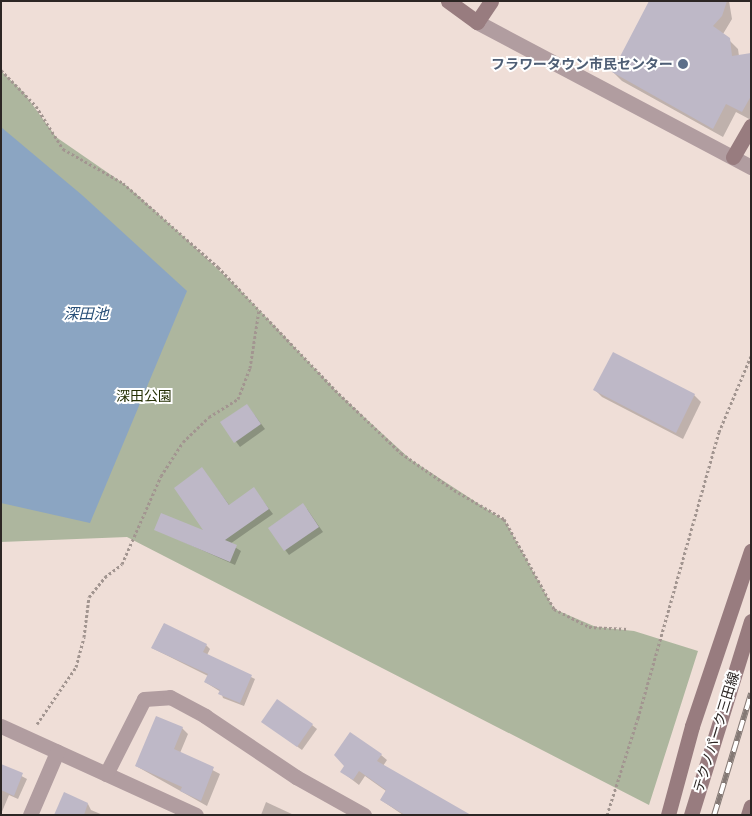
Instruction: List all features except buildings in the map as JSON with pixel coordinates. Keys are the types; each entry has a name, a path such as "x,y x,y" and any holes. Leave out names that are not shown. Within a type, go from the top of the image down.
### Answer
{"main road":[{"path":"448,1 477,22 491,1"},
{"path":"734,157 751,126"},
{"path":"670,808 692,726 751,551"},
{"name":"テクノパーク三田線","path":"691,815 751,621"},
{"path":"670,808 697,745 716,730"},
{"path":"748,815 751,806"}],"street":[{"path":"477,22 751,167"},
{"path":"106,774 144,698 170,697 205,716 296,777 364,815"},
{"path":"1,726 196,815"},
{"path":"30,815 57,752"}],"path":[{"path":"1,70 36,106 64,149 123,182 218,268 335,390 401,453 504,519 554,609 589,627 628,629"},
{"path":"1,74 6,73"},
{"path":"27,737 76,667 89,597 105,577 122,564 161,476 183,442 209,417 238,398 250,368 259,309"},
{"path":"606,815 638,718 719,432 751,356"}],"green space":[{"name":"深田公園","path":"1,71 24,93 56,137 127,186 184,237 242,292 339,394 410,459 505,521 554,609 596,627 634,631 698,651 649,805 127,537 1,542"}],"water":[{"name":"深田池","path":"1,127 82,195 187,291 90,523 1,503"}],"railway":[{"path":"714,815 751,693"}],"place":[{"name":"フラワータウン市民センター","path":"683,64"}]}
